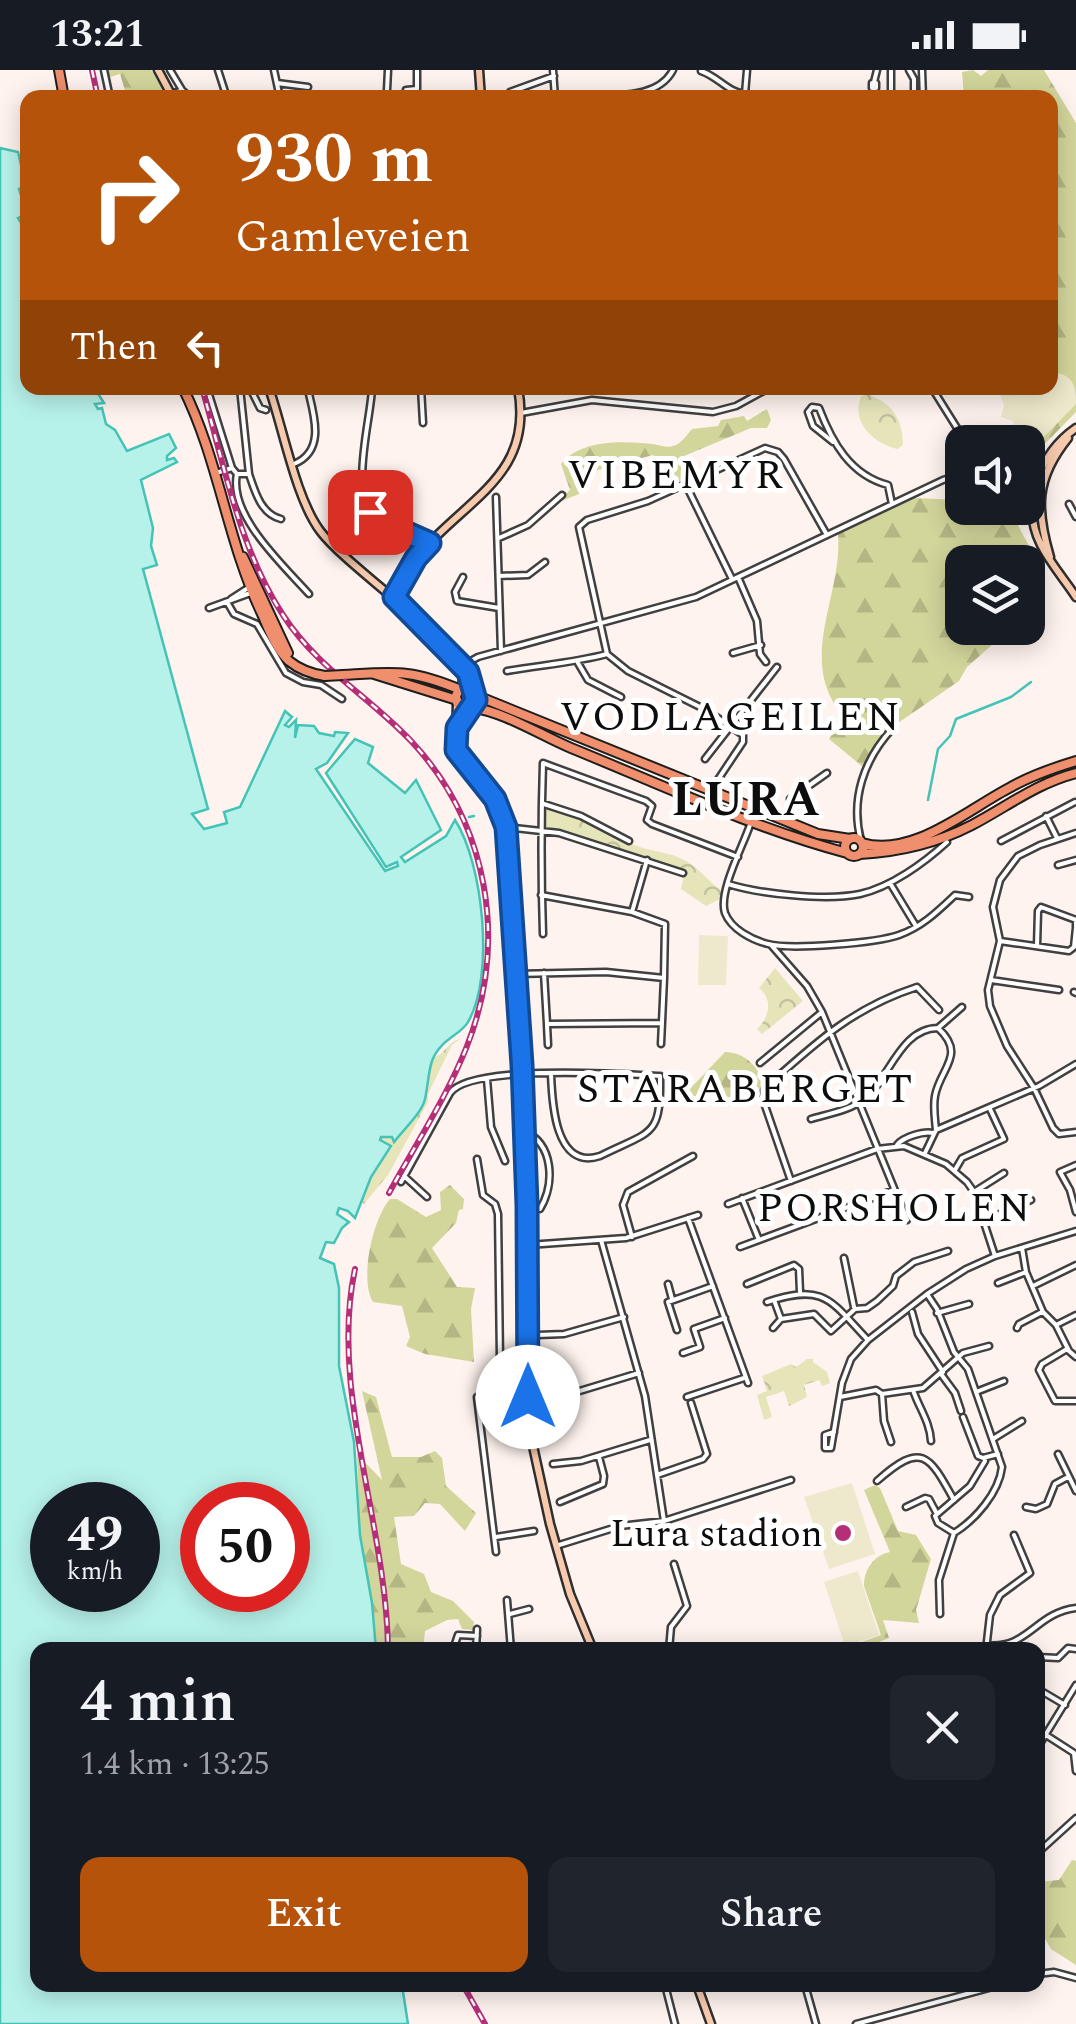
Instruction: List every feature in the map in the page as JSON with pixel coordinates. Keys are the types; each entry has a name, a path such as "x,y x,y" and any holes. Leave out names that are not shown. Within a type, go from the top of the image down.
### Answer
{"main road":[{"path":"187,395 202,428 253,590 276,644 296,665 325,676 424,675 818,834 873,846 922,837 1010,787 1076,759"},
{"path":"271,395 310,512 322,534 394,597 472,679 475,694 457,728"},
{"path":"394,597 416,558 501,475 516,444 519,395"},
{"path":"1045,466 1075,428"},
{"path":"1034,525 1039,542 1076,596"},
{"path":"463,667 466,678 457,701 456,750 495,799 506,827 524,1132 533,1456 556,1546 590,1642"},
{"path":"374,674 457,701 460,706 505,717 797,840 853,857 920,846 970,826 1049,780 1076,774"},
{"path":"847,854 845,846 856,840"},
{"path":"856,840 860,854"},
{"path":"700,1992 711,2024"}],"street":[{"path":"170,70 182,90"},
{"path":"274,70 278,90"},
{"path":"387,90 388,70"},
{"path":"648,90 665,82 673,70"},
{"path":"891,90 892,70"},
{"path":"702,71 730,90"},
{"path":"515,90 554,73"},
{"path":"277,83 308,87"},
{"path":"878,90 891,85"},
{"path":"209,395 232,468 238,474 250,474"},
{"path":"241,395 250,474 258,499 270,515 281,519"},
{"path":"254,395 260,408 266,410"},
{"path":"294,464 304,459 316,440 307,395"},
{"path":"371,395 362,478 364,500 380,521 430,543"},
{"path":"422,395 424,423"},
{"path":"520,413 592,400 714,412 756,395"},
{"path":"936,395 955,425"},
{"path":"834,442 819,408 810,408 812,425 865,475 888,485 892,504"},
{"path":"717,781 743,742 743,735 731,724 628,671 607,654 579,527 587,520 634,506 756,451 772,449 784,459 827,534"},
{"path":"216,473 232,468"},
{"path":"238,474 236,483 249,524 309,594"},
{"path":"463,667 478,657 672,606 945,481"},
{"path":"685,484 732,579"},
{"path":"499,538 528,525 562,495"},
{"path":"496,498 501,651"},
{"path":"1069,504 1076,517"},
{"path":"499,576 528,574 546,562"},
{"path":"464,576 455,592 457,601 498,608"},
{"path":"738,576 758,622 761,658 766,662"},
{"path":"209,608 253,590"},
{"path":"227,602 234,614 257,624 286,672 342,698"},
{"path":"733,653 761,645"},
{"path":"507,671 578,662 607,654"},
{"path":"578,662 588,680 621,697"},
{"path":"541,664 541,672"},
{"path":"705,758 776,667"},
{"path":"856,840 862,776 868,761 893,728"},
{"path":"543,934 539,830 544,804 543,764 646,800 652,806 647,820 652,824 738,857"},
{"path":"790,799 827,773"},
{"path":"1001,840 1074,802"},
{"path":"544,804 581,816 629,841"},
{"path":"1046,816 1057,838"},
{"path":"752,820 728,884 724,906 731,923 771,945 807,986 830,1030 907,1220"},
{"path":"506,827 559,833 682,874"},
{"path":"1076,833 1025,851 1000,880 993,907 1000,942 991,980 990,1006 1007,1046 1036,1087 1053,1128 1059,1134 1076,1132"},
{"path":"728,884 764,894 851,895 890,882 947,842"},
{"path":"920,846 925,859"},
{"path":"632,912 647,860"},
{"path":"1058,866 1076,860"},
{"path":"890,882 917,927"},
{"path":"542,895 632,912 665,924 661,1044"},
{"path":"771,945 872,941 917,927 955,895 969,898"},
{"path":"1000,942 1036,946 1072,950 1076,920 1041,907 1036,946"},
{"path":"515,974 606,972 664,978"},
{"path":"544,974 548,1045"},
{"path":"991,980 1059,990"},
{"path":"790,1182 762,1093 830,1030 875,1002 916,984 926,1000 940,1010"},
{"path":"812,1120 859,1102 904,1048 928,1028 938,1028 962,1007"},
{"path":"760,1062 822,1012"},
{"path":"547,1024 662,1023"},
{"path":"925,1153 934,1132 935,1095 952,1053 950,1043 938,1028"},
{"path":"728,1204 934,1132 1005,1102 1076,1064"},
{"path":"401,1182 455,1086 487,1077 521,1074 550,1074 660,1076 660,1116 649,1131 600,1156 578,1156 558,1128 550,1074"},
{"path":"487,1077 491,1127 505,1161"},
{"path":"955,1170 962,1158 1004,1139 990,1109"},
{"path":"524,1132 538,1140 550,1169 548,1193 540,1209"},
{"path":"896,1145 925,1153 955,1170 974,1192 995,1256"},
{"path":"632,1236 624,1205 628,1192 693,1156"},
{"path":"477,1160 482,1195 494,1204 498,1214 500,1359 488,1376 490,1388"},
{"path":"1076,1164 1060,1172 1076,1212"},
{"path":"974,1192 1004,1173"},
{"path":"404,1176 427,1197"},
{"path":"740,1246 894,1190"},
{"path":"742,1198 759,1240"},
{"path":"984,1221 1030,1200"},
{"path":"528,1245 632,1236 698,1215"},
{"path":"687,1397 747,1380 688,1218"},
{"path":"834,1432 847,1368 868,1340 957,1274 995,1256 1076,1231"},
{"path":"601,1240 639,1373 664,1521"},
{"path":"1022,1248 1026,1272 1043,1312 1056,1325 1067,1350 1076,1357"},
{"path":"773,1328 781,1319 814,1314 831,1330 855,1308 873,1304 893,1286 896,1276 914,1262 948,1251"},
{"path":"844,1258 855,1308"},
{"path":"747,1284 798,1264 800,1292"},
{"path":"1033,1286 1076,1265"},
{"path":"998,1283 1026,1272"},
{"path":"668,1284 673,1300"},
{"path":"677,1330 668,1302 713,1286"},
{"path":"781,1319 770,1301 800,1292 822,1296 868,1340"},
{"path":"926,1294 958,1357 966,1365 998,1454 1001,1476 976,1518 954,1532 940,1580 940,1614"},
{"path":"937,1313 969,1304"},
{"path":"912,1312 918,1334 956,1392 978,1456 998,1454"},
{"path":"1018,1328 1018,1324 1043,1312"},
{"path":"1056,1325 1076,1315"},
{"path":"538,1335 564,1334 624,1317"},
{"path":"683,1352 700,1347 694,1329 725,1318"},
{"path":"840,1397 929,1385 958,1357 990,1346"},
{"path":"1067,1350 1045,1361 1040,1370 1054,1399 1076,1401"},
{"path":"540,1403 639,1373"},
{"path":"976,1392 1004,1380"},
{"path":"496,1552 476,1402 478,1394 490,1388 528,1383"},
{"path":"913,1390 920,1413 926,1417 931,1441"},
{"path":"882,1394 884,1421 891,1442"},
{"path":"657,1475 703,1459 707,1454 691,1403"},
{"path":"993,1439 1022,1421"},
{"path":"553,1464 598,1456 652,1439"},
{"path":"1058,1454 1076,1491"},
{"path":"560,1502 602,1484 604,1476 598,1456"},
{"path":"877,1481 913,1458 923,1457 933,1462 954,1500"},
{"path":"936,1514 970,1486 986,1461"},
{"path":"1026,1507 1045,1506 1055,1484 1068,1477"},
{"path":"556,1546 620,1526 664,1521 791,1480"},
{"path":"965,1480 970,1486"},
{"path":"906,1507 925,1498 929,1500 935,1520 954,1532"},
{"path":"496,1538 534,1531"},
{"path":"987,1642 990,1615 1000,1595 1030,1572 1014,1535"},
{"path":"669,1642 670,1627 687,1606 674,1564"},
{"path":"506,1600 511,1642"},
{"path":"1018,1642 1060,1610 1076,1608"},
{"path":"510,1614 529,1609"},
{"path":"456,1642 458,1635 477,1632 476,1642"},
{"path":"1045,1657 1058,1658 1068,1648 1076,1649"},
{"path":"1076,1685 1073,1696 1046,1734 1074,1752 1076,1770"},
{"path":"1045,1693 1065,1705"},
{"path":"1045,1846 1076,1818"},
{"path":"1045,1973 1076,1978"},
{"path":"667,1992 675,2024"},
{"path":"807,1992 816,2024"},
{"path":"856,2024 974,1992"}],"green space":[{"path":"106,70 151,70 164,90 125,90 120,74 110,77"},
{"path":"973,70 981,76 988,70 1044,70 1056,90 963,90 962,72"},
{"path":"1058,93 1076,123 1076,412 1045,444 1045,425 1035,425 1047,395 1058,395"},
{"path":"868,395 883,402 894,413 903,445 898,449 881,443 867,431 859,415 861,397"},
{"path":"767,409 771,420 767,428 751,428 684,456 688,475 676,484 663,461 653,455 576,476 579,494 554,504 570,490 561,464 580,450 616,442 673,446 692,429 718,426 721,420 744,416 747,421"},
{"path":"914,498 945,499 945,525 1018,525 1029,545 945,545 945,645 992,645 967,667 959,681 885,732 863,767 829,739 844,717 830,696 823,674 822,651 838,558 838,534"},
{"path":"547,807 581,818 634,845 686,861 722,891 720,899 706,906 681,889 685,870 543,828"},
{"path":"775,968 803,1001 762,1034 757,1029 767,1014 768,1003 759,988"},
{"path":"460,1039 452,1045 428,1094 428,1102 388,1175 364,1204 361,1201 371,1177 391,1147 380,1140 381,1136 393,1137 425,1090 433,1058"},
{"path":"725,1052 749,1061 765,1084 741,1107 725,1106 711,1097 691,1100 686,1093"},
{"path":"450,1185 464,1199 463,1209 459,1210 456,1223 432,1248 457,1287 475,1288 471,1309 474,1362 425,1354 406,1346 410,1337 402,1306 373,1302 367,1279 378,1220 390,1199 397,1199 426,1217 441,1210 440,1192"},
{"path":"813,1359 827,1372 830,1383 822,1386 819,1380 804,1385 807,1397 789,1406 784,1391 766,1397 772,1417 764,1420 757,1395 767,1391 762,1376 791,1364 796,1367"},
{"path":"362,1391 376,1397 392,1457 421,1457 435,1451 442,1458 446,1486 476,1513 465,1531 440,1504 425,1503 414,1516 394,1517 401,1564 424,1574 431,1592 453,1601 474,1622 473,1630 462,1629 458,1619 447,1620 425,1631 424,1642 375,1642 360,1535 357,1454 382,1480"},
{"path":"875,1485 880,1488 898,1531 916,1535 931,1559 916,1610 919,1623 883,1620 889,1638 879,1642 862,1642 881,1635 864,1586 871,1563 890,1552 864,1490"},
{"path":"1072,1860 1076,1861 1076,1965 1051,1949 1045,1939 1045,1881 1059,1880"}],"shaded area":[{"path":"1058,373 1071,381 1075,390 1076,404 1045,436 1045,425 1013,425 1013,421 1001,417 1004,405 1000,395 1058,395"},
{"path":"699,935 728,936 726,985 698,985"},
{"name":"Lura stadion","path":"852,1483 875,1554 829,1569 804,1497"},
{"name":"Lura stadion","path":"858,1571 879,1635 844,1642 824,1582"}],"water":[{"path":"0,148 18,152 20,160 20,395 99,395 104,403 95,404 102,408 106,424 115,430 127,451 169,434 176,448 167,460 174,458 177,462 141,480 157,565 143,569 208,809 192,814 204,829 227,823 224,812 240,807 285,711 292,717 285,725 289,727 296,720 295,738 298,725 314,726 319,733 334,736 335,732 348,733 327,763 316,769 385,871 398,866 397,862 386,867 326,773 355,739 373,747 368,763 405,793 416,780 441,830 401,857 405,862 446,836 455,820 473,863 483,949 476,1002 468,1022 436,1054 425,1099 416,1116 394,1142 392,1137 381,1137 391,1146 371,1177 355,1218 339,1208 337,1214 349,1222 334,1243 326,1242 320,1258 334,1264 339,1288 339,1366 354,1442 360,1535 375,1642 30,1642 30,1992 403,1992 408,2024 0,2024"}],"waterway":[{"path":"928,800 938,749 950,736 956,719 1011,697 1031,682"},
{"path":"469,817 474,816"}],"railway":[{"path":"92,70 96,90"},
{"path":"204,395 234,505 268,589 312,651 396,726 438,775 459,810 484,886 487,966 480,1006 450,1084 389,1193"},
{"path":"355,1269 349,1315 349,1362 379,1555 387,1642"},
{"path":"467,1992 485,2024"}],"place":[{"name":"Lura stadion","path":"843,1533"}],"district":[{"name":"VIBEMYR","path":"676,473"},
{"name":"VODLAGEILEN","path":"731,715"},
{"name":"LURA","path":"747,798"},
{"name":"STARABERGET","path":"746,1087"},
{"name":"PORSHOLEN","path":"895,1207"}],"route":[{"path":"370,512 380,521 430,543 416,558 394,597 472,679 476,700 457,728 456,750 495,799 506,827 522,1065 528,1397"}]}
